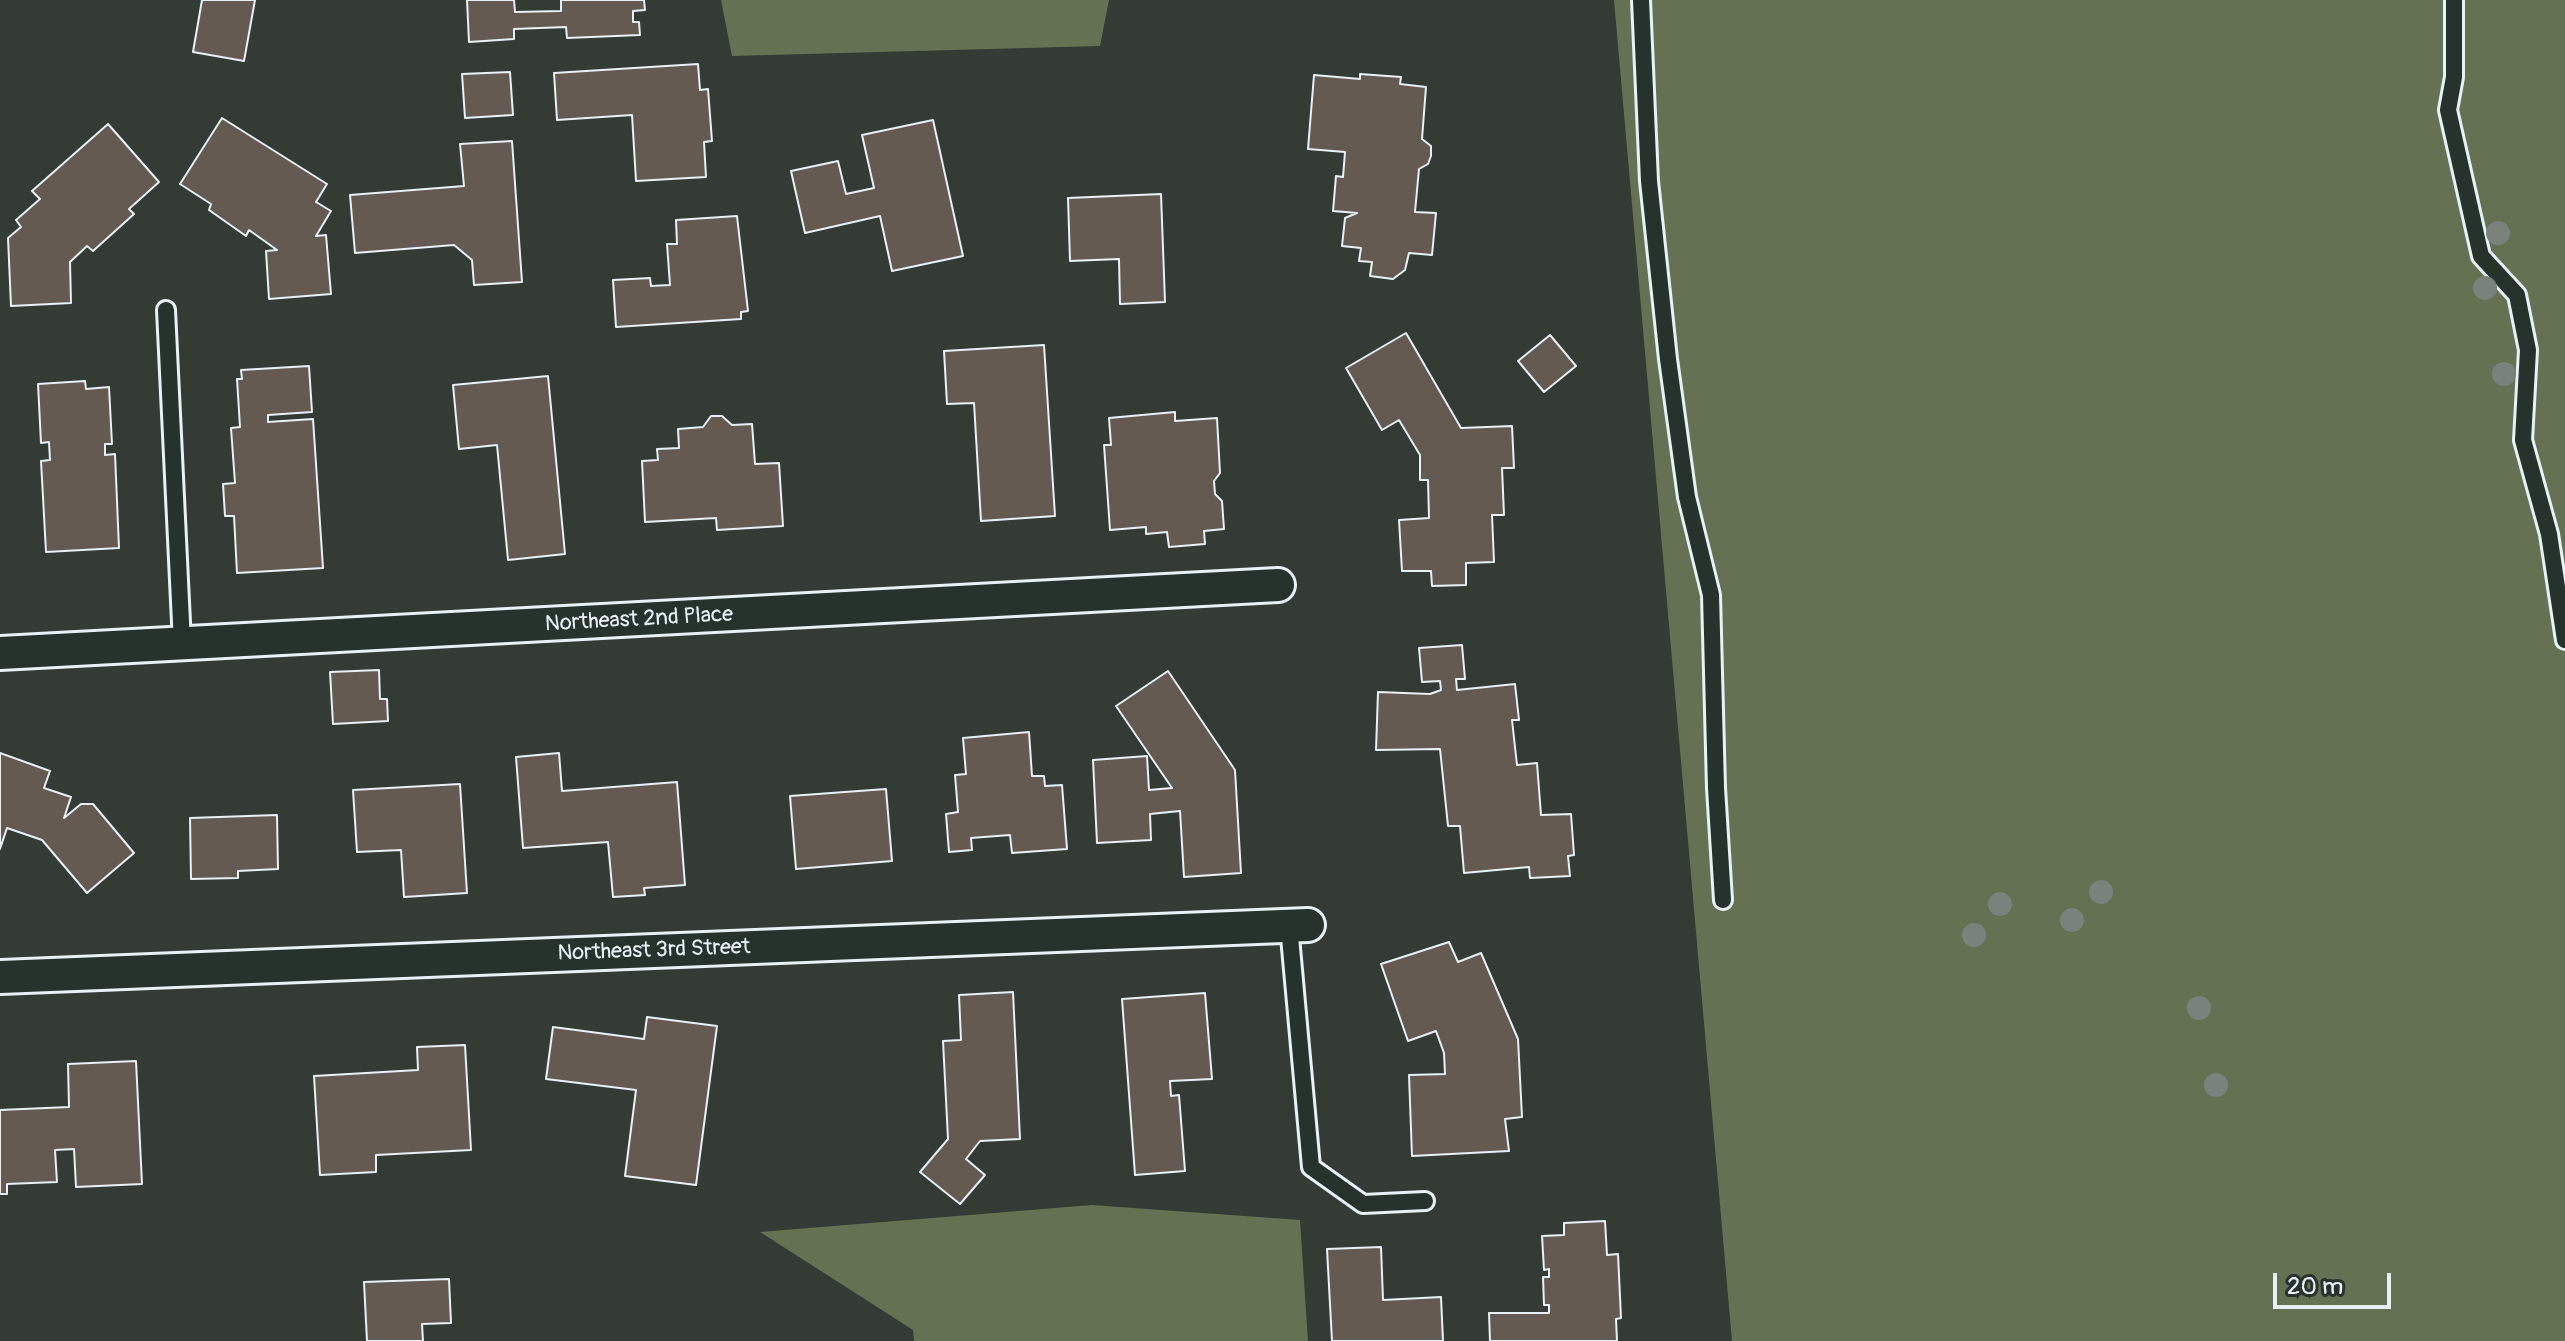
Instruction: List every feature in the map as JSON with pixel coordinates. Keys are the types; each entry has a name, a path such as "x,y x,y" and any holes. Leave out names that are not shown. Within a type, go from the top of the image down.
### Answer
{"street":[{"name":"Northeast 2nd Place","path":"0,653 1278,585"},
{"name":"Northeast 3rd Street","path":"0,977 1298,926"}],"lane":[{"path":"1641,0 1649,181 1668,359 1687,497 1711,595 1716,788 1723,900"},
{"path":"2454,0 2454,77 2448,110 2481,256 2517,295 2528,350 2523,440 2549,534 2565,640"},
{"path":"166,310 182,643"},
{"path":"1298,926 1311,1167 1363,1204 1425,1201"}],"green space":[{"path":"721,0 1109,0 1100,46 732,56"},
{"path":"1614,0 2565,0 2565,1341 1732,1341"},
{"path":"1092,1205 1300,1220 1308,1341 914,1341 913,1330 760,1232"}],"building":[{"path":"202,0 255,0 244,61 193,52"},
{"path":"467,0 514,0 515,12 561,11 561,0 644,0 645,10 633,11 633,22 639,22 640,35 567,38 566,27 514,29 514,39 469,42"},
{"path":"698,64 700,90 708,89 712,141 704,142 706,177 636,181 632,115 557,120 554,73"},
{"path":"510,72 513,115 465,118 462,74"},
{"path":"1360,74 1401,77 1400,84 1426,87 1422,139 1431,146 1431,156 1428,164 1419,169 1415,212 1436,213 1432,255 1409,253 1405,270 1393,279 1370,276 1372,262 1359,261 1361,248 1342,246 1345,218 1357,213 1333,211 1336,176 1343,177 1345,152 1308,149 1314,75 1360,79"},
{"path":"222,118 327,184 316,202 331,211 316,236 326,235 331,294 269,299 266,251 277,250 249,230 246,236 209,210 211,204 180,184"},
{"path":"933,120 963,256 892,271 880,216 805,233 791,171 838,161 846,194 874,188 862,135"},
{"path":"108,124 159,182 129,209 134,214 93,251 87,246 70,262 71,303 11,306 8,238 21,227 16,220 40,199 32,191"},
{"path":"512,141 522,282 474,285 472,260 454,245 355,253 350,195 464,186 460,144"},
{"path":"1161,194 1165,302 1120,304 1119,259 1070,261 1068,198"},
{"path":"737,216 748,311 741,312 741,319 616,327 613,280 650,278 651,286 670,285 667,244 677,244 676,220"},
{"path":"1406,333 1461,428 1512,426 1514,468 1502,468 1504,515 1492,515 1494,562 1466,563 1466,585 1432,586 1431,571 1402,571 1399,520 1429,518 1428,480 1420,480 1420,455 1399,420 1382,430 1346,368"},
{"path":"1550,335 1576,366 1544,392 1518,361"},
{"path":"1044,345 1055,516 981,521 974,403 947,404 944,351"},
{"path":"309,366 312,412 268,415 268,422 313,419 323,568 237,573 234,516 225,516 223,484 235,483 231,428 240,427 237,379 242,379 241,370"},
{"path":"548,376 565,554 508,560 497,445 459,449 453,385"},
{"path":"85,381 86,389 109,387 112,444 105,444 105,455 115,454 119,548 46,552 41,461 50,460 49,442 41,443 38,384"},
{"path":"1175,412 1175,421 1217,418 1220,473 1214,481 1215,494 1222,501 1224,529 1204,531 1205,544 1169,547 1167,532 1146,534 1146,527 1110,530 1104,445 1111,445 1109,418"},
{"path":"711,416 722,416 732,425 752,424 755,464 779,463 783,526 717,530 716,518 645,522 642,461 658,460 657,449 679,448 678,429 703,427"},
{"path":"1462,645 1465,679 1456,679 1457,690 1515,684 1519,720 1512,720 1517,765 1537,763 1541,815 1571,814 1574,855 1568,856 1570,876 1530,878 1529,867 1464,873 1460,826 1448,826 1440,749 1376,750 1378,692 1430,694 1441,690 1440,681 1422,682 1419,648"},
{"path":"379,670 380,699 387,699 388,721 333,724 330,672"},
{"path":"1168,671 1235,770 1241,873 1184,877 1180,811 1150,814 1151,840 1097,843 1093,760 1147,756 1149,790 1172,788 1116,706"},
{"path":"1029,732 1032,776 1044,776 1045,786 1062,785 1067,849 1012,853 1010,835 971,838 972,850 949,852 946,814 958,812 955,775 966,774 963,738"},
{"path":"0,753 50,771 44,788 71,797 64,818 81,804 93,804 134,853 87,893 42,840 7,828 0,849"},
{"path":"559,753 562,791 677,782 685,885 644,888 645,895 613,897 608,842 523,848 516,757"},
{"path":"460,784 467,893 404,897 401,850 357,852 353,790"},
{"path":"886,789 892,861 796,869 790,796"},
{"path":"277,815 278,869 238,871 238,878 191,879 190,818"},
{"path":"1449,942 1458,962 1481,953 1518,1039 1522,1117 1505,1119 1509,1151 1412,1156 1409,1075 1445,1074 1444,1053 1436,1031 1408,1041 1381,964"},
{"path":"1013,992 1020,1139 980,1141 966,1159 985,1175 960,1204 920,1172 948,1139 943,1041 961,1040 959,995"},
{"path":"1205,993 1212,1079 1170,1081 1171,1096 1179,1095 1185,1171 1135,1175 1122,999"},
{"path":"647,1017 717,1026 696,1185 625,1176 636,1090 546,1079 553,1027 644,1039"},
{"path":"465,1045 471,1150 376,1155 376,1172 320,1175 314,1076 418,1070 417,1047"},
{"path":"136,1061 142,1184 76,1187 74,1149 55,1150 57,1182 7,1184 7,1194 0,1194 0,1110 69,1107 68,1064"},
{"path":"1605,1221 1607,1255 1618,1254 1621,1318 1616,1319 1617,1341 1490,1341 1489,1313 1549,1313 1549,1305 1544,1305 1543,1277 1549,1277 1549,1269 1544,1270 1542,1236 1564,1235 1564,1223"},
{"path":"1381,1247 1383,1300 1441,1297 1443,1341 1332,1341 1327,1249"},
{"path":"449,1279 451,1323 422,1324 423,1341 367,1341 364,1282"}]}
